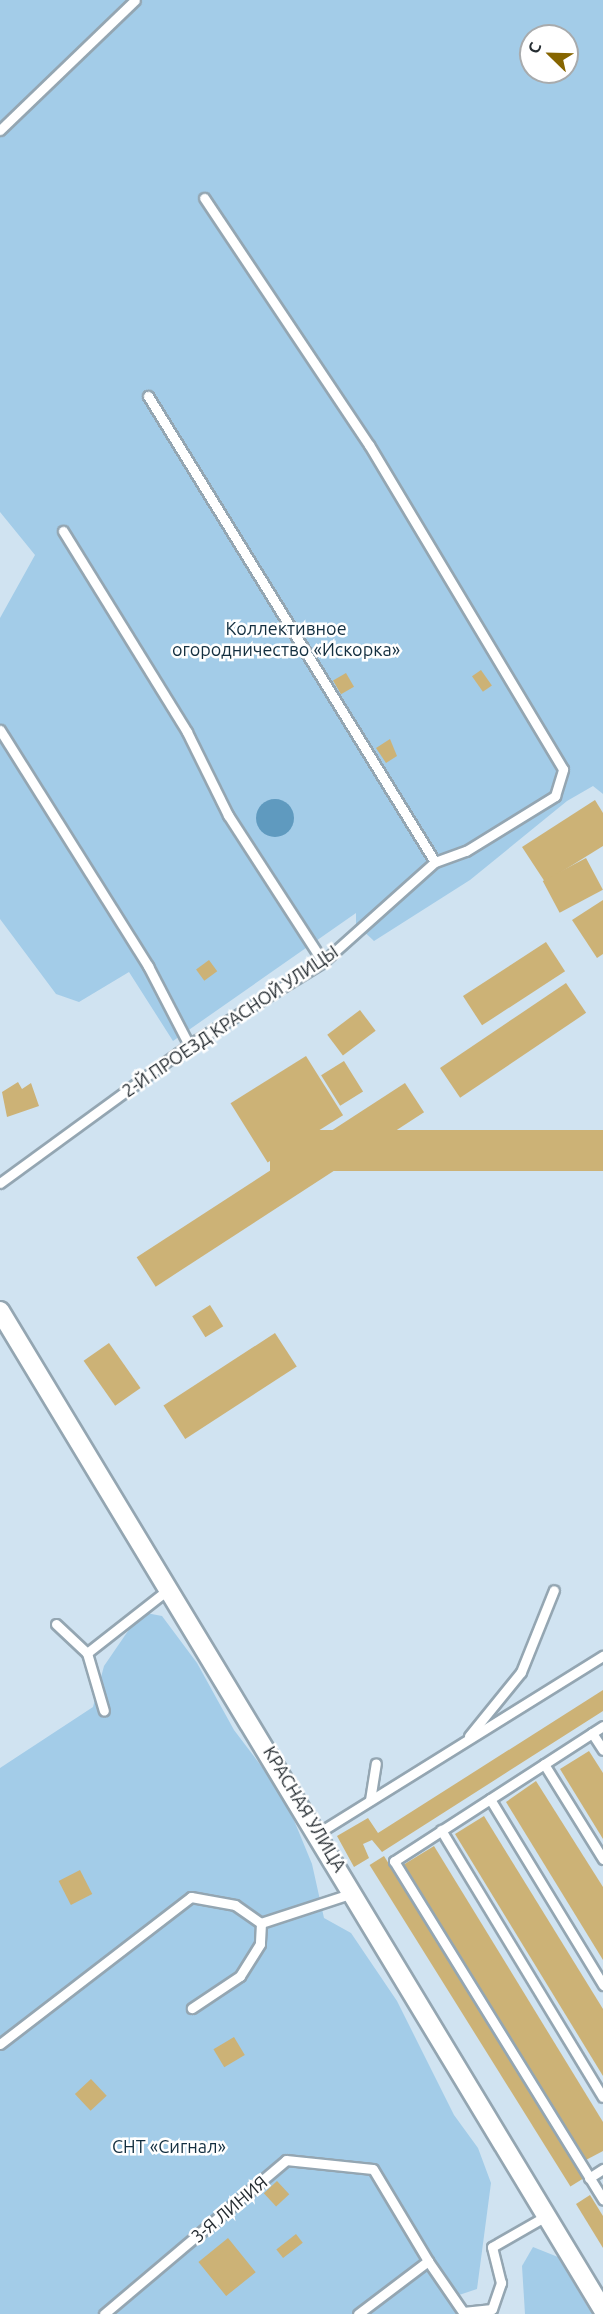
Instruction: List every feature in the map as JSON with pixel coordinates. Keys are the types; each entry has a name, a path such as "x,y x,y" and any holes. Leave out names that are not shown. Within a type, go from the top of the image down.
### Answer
{"street":[{"name":"КРАСНАЯ УЛИЦА","path":"0,1311 321,1831 603,2310"}],"lane":[{"path":"0,130 135,0"},
{"name":"2-Й ПРОЕЗД КРАСНОЙ УЛИЦЫ","path":"0,1183 189,1045 323,962 435,862 466,851 555,796 563,769 369,445 204,198"},
{"path":"148,396 435,862"},
{"path":"63,531 187,732 228,814 323,962"},
{"path":"0,730 148,966 189,1045"},
{"path":"87,1653 170,1588"},
{"path":"464,1742 521,1672 554,1590"},
{"path":"56,1624 87,1653 104,1712"},
{"path":"321,1831 603,1656"},
{"path":"603,1726 394,1861 603,2200"},
{"path":"592,1733 603,1750"},
{"path":"370,1800 376,1763"},
{"path":"544,1764 603,1859"},
{"path":"490,1798 603,1985"},
{"path":"441,1830 603,2097"},
{"path":"261,1923 355,1892"},
{"path":"0,2044 191,1897 236,1905 261,1923"},
{"path":"192,2008 240,1977 260,1944 261,1923"},
{"name":"3-Я ЛИНИЯ","path":"104,2314 285,2160 373,2169 428,2260"},
{"path":"589,2178 603,2169"},
{"path":"358,2314 428,2260 463,2313 492,2309 501,2283 492,2247 546,2216"}],"green space":[{"name":"Коллективное огородничество «Искорка»","path":"0,0 603,0 603,794 593,786 567,801 470,880 374,941 356,924 356,913 173,1041 129,972 79,1002 56,994 0,919 0,618 35,555 0,512"},
{"name":"СНТ «Сигнал»","path":"141,1612 162,1616 197,1663 234,1730 284,1796 312,1864 324,1918 351,1933 397,2001 454,2115 478,2148 491,2183 477,2289 459,2295 471,2314 0,2314 0,1768 93,1707 104,1666"},
{"path":"533,2247 558,2257 592,2314 525,2314 522,2266"}],"shaded area":[{"path":"275,799 288,805 294,818 288,831 275,837 262,831 256,818 262,805"}],"building":[{"path":"481,670 492,686 483,692 472,676"},
{"path":"346,673 354,687 341,694 333,680"},
{"path":"390,739 397,756 386,763 376,748"},
{"path":"595,800 603,813 603,846 545,882 522,847"},
{"path":"586,858 603,890 560,913 543,881"},
{"path":"603,900 603,954 597,958 572,920"},
{"path":"546,942 565,971 482,1025 463,996"},
{"path":"209,960 217,971 204,981 196,969"},
{"path":"566,983 586,1013 460,1098 440,1068"},
{"path":"360,1010 376,1031 343,1055 327,1035"},
{"path":"306,1056 343,1115 268,1163 231,1103"},
{"path":"344,1061 363,1092 340,1106 321,1075"},
{"path":"18,1082 22,1089 31,1083 39,1106 7,1117 2,1092"},
{"path":"405,1083 424,1112 156,1287 137,1257"},
{"path":"270,1130 603,1130 603,1171 270,1171"},
{"path":"210,1305 223,1326 205,1337 192,1316"},
{"path":"275,1333 297,1367 185,1439 163,1405"},
{"path":"109,1343 141,1388 115,1406 84,1361"},
{"path":"603,1690 603,1711 382,1852 372,1840 363,1844 369,1858 354,1867 337,1836 368,1818 378,1833"},
{"path":"589,1751 603,1773 603,1839 560,1769"},
{"path":"536,1781 603,1887 603,1960 506,1802"},
{"path":"484,1816 603,2009 603,2076 455,1834"},
{"path":"434,1846 603,2122 603,2151 584,2161 403,1865"},
{"path":"384,1856 585,2177 570,2186 370,1865"},
{"path":"80,1870 92,1894 71,1905 59,1881"},
{"path":"234,2037 245,2055 224,2067 213,2049"},
{"path":"91,2079 107,2096 91,2111 75,2094"},
{"path":"277,2181 289,2194 276,2206 264,2193"},
{"path":"590,2195 603,2216 603,2248 576,2204"},
{"path":"296,2234 303,2243 283,2258 276,2249"},
{"path":"228,2238 256,2272 226,2296 198,2262"}]}
